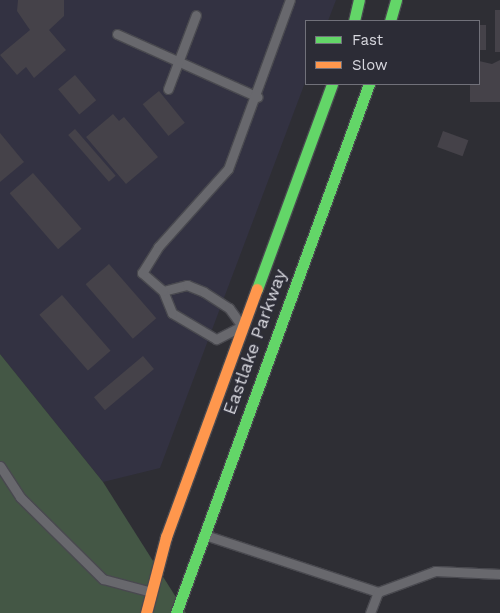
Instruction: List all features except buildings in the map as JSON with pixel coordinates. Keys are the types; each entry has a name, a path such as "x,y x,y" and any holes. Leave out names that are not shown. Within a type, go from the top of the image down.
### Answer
{"main road":[{"path":"354,20 359,0"},
{"path":"390,20 396,0"},
{"name":"Eastlake Parkway","path":"146,613 166,537 332,85"},
{"name":"Eastlake Parkway","path":"176,613 266,339 369,85"},
{"path":"242,326 266,339"}],"lane":[{"path":"163,291 187,285 204,292 229,308 242,326 216,339 172,313 163,291 142,273 158,247 228,169 258,97 290,0"},
{"path":"168,89 196,15"},
{"path":"117,34 179,60 258,97"},
{"path":"0,466 20,497 103,579 151,592"},
{"path":"203,535 378,592 436,571 500,574"},
{"path":"370,613 378,592"}],"shaded area":[{"path":"0,0 336,0 328,20 305,20 305,83 160,468 103,482 0,354"}],"green space":[{"path":"0,354 103,482 186,613 0,613"}],"traffic: fast":[{"path":"354,20 359,0"},
{"path":"390,20 396,0"},
{"path":"257,289 332,85"},
{"path":"176,613 369,85"}],"traffic: slow":[{"path":"146,613 166,537 257,289"}]}
